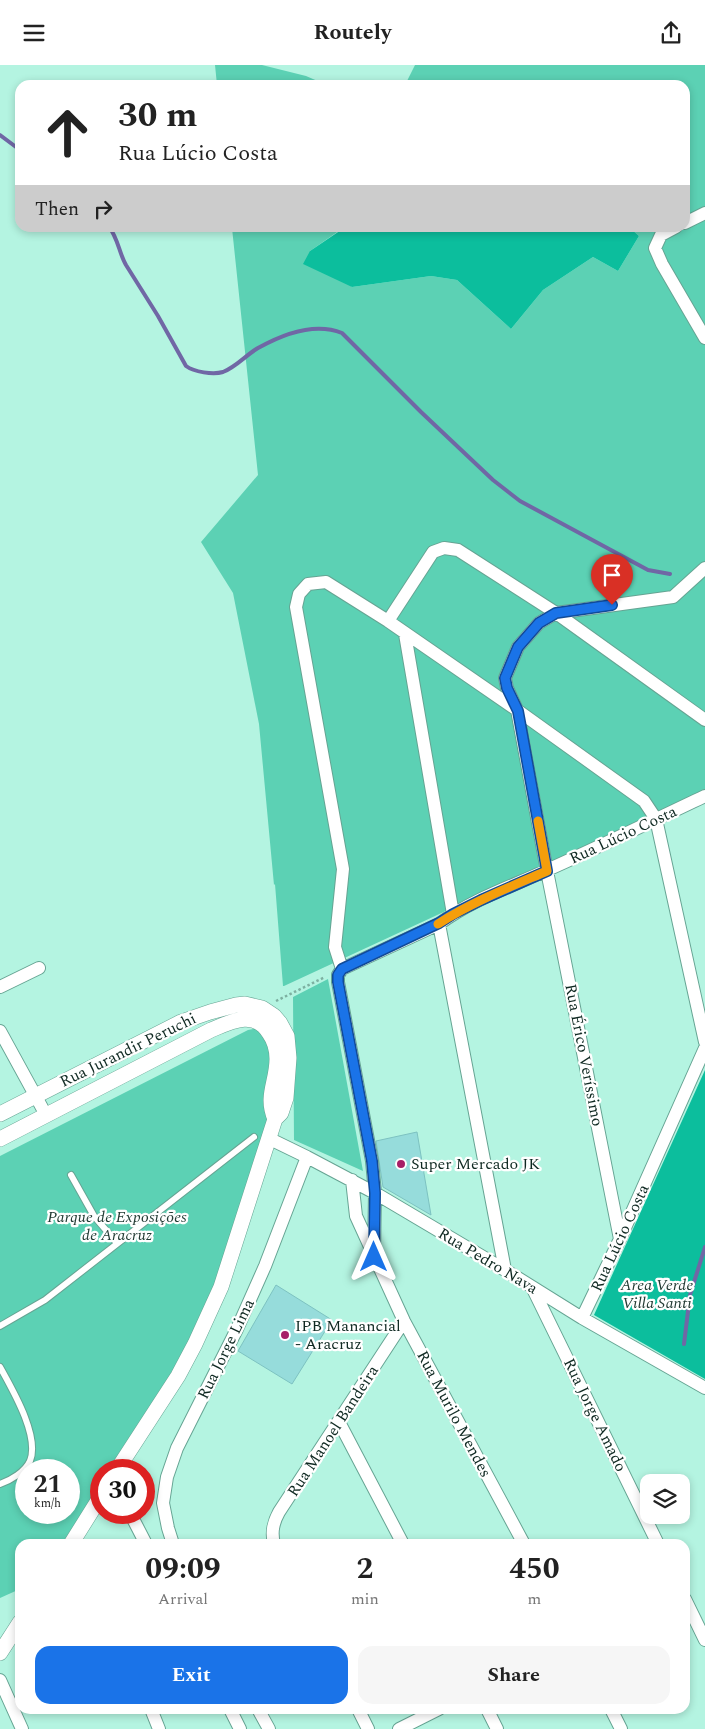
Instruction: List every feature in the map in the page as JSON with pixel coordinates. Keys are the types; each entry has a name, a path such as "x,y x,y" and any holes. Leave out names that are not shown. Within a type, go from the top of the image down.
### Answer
{"street":[{"path":"690,220 705,213"},
{"path":"667,232 661,235 655,248 662,264 705,337"},
{"path":"388,621 433,552 444,547 458,550 556,613 705,720"},
{"path":"518,711 507,688 505,678 518,647 539,623 556,613 673,597 705,567"},
{"path":"375,1193 372,1161 338,982 338,975 342,969 335,947 343,869 296,607 299,594 308,584 326,582 388,621 644,801 656,819 705,1042"},
{"path":"405,634 453,914"},
{"name":"Rua Érico Veríssimo","path":"518,711 547,871 620,1239"},
{"name":"Rua Lúcio Costa","path":"342,969 439,923 453,914 705,796"},
{"path":"439,923 504,1270"},
{"path":"0,987 38,968"},
{"name":"Rua Jurandir Peruchi","path":"0,1114 181,1022 236,1005 245,1004 262,1008"},
{"path":"124,1459 178,1375 221,1287 261,1138 284,1107 280,1086 289,1058 287,1035 274,1016 262,1008"},
{"name":"Rua Jurandir Peruchi","path":"0,1139 211,1030 241,1019 257,1021 271,1035 276,1049 280,1086"},
{"path":"0,1031 46,1115"},
{"name":"Rua Lúcio Costa","path":"582,1319 620,1239 705,1048"},
{"name":"Rua Pedro Nava","path":"261,1138 308,1157 352,1180 504,1270 582,1319 705,1388"},
{"name":"Rua Jorge Lima","path":"171,1539 163,1503 167,1477 178,1448 237,1329 261,1275 308,1157"},
{"name":"Rua Murilo Mendes","path":"352,1180 356,1215 404,1321 521,1539"},
{"name":"Rua Murilo Mendes","path":"374,1257 375,1193"},
{"name":"Rua Jorge Amado","path":"532,1287 656,1539"},
{"name":"Rua Manoel Bandeira","path":"273,1539 274,1521 404,1321"},
{"path":"340,1422 400,1539"},
{"path":"78,1539 90,1516"},
{"path":"136,1524 143,1539"},
{"path":"690,1609 705,1640"},
{"path":"0,1653 15,1630"},
{"path":"0,1680 15,1713"},
{"path":"15,1714 22,1729"},
{"path":"153,1714 160,1729"},
{"path":"232,1714 240,1729"},
{"path":"260,1714 268,1729"},
{"path":"360,1714 368,1729"},
{"path":"398,1729 429,1714"},
{"path":"490,1714 497,1729"},
{"path":"614,1714 622,1729"}],"lane":[{"path":"0,1326 45,1300 117,1243 261,1138"},
{"path":"71,1175 94,1216 117,1243"},
{"path":"0,1367 13,1390 31,1435 32,1449 30,1461 22,1471 0,1484"}],"path":[{"path":"262,1008 342,969"}],"green space":[{"path":"215,65 262,65 315,80 216,80"},
{"path":"415,65 705,65 705,791 283,986 259,724 233,593 201,542 258,475 232,232 337,232 310,251 352,287 431,276 457,280 511,329 543,290 593,257 618,271 639,236 634,232 690,232 690,80 408,80"},
{"path":"338,232 634,232 639,236 618,271 593,257 543,290 511,329 457,280 431,276 352,287 303,264 310,251"},
{"path":"328,979 363,1171 294,1140 293,997"},
{"name":"Parque de Exposições de Aracruz","path":"259,1028 274,1036 269,1131 201,1329 120,1459 90,1459 90,1506 80,1522 80,1459 15,1459 15,1524 79,1524 69,1539 15,1539 15,1591 0,1598 0,1156 248,1030"},
{"name":"Area Verde Villa Santi","path":"705,1070 705,1379 594,1315"}],"building":[{"name":"Super Mercado JK","path":"417,1132 431,1215 383,1187 376,1141"},
{"name":"IPB Manancial - Aracruz","path":"276,1285 332,1320 292,1384 238,1351"}],"waterway":[{"path":"0,135 15,146"},
{"path":"112,232 126,265 186,366 204,372 223,372 258,348 288,334 310,329 332,330 342,333 493,480 520,501 648,570 670,574"},
{"path":"684,1344 690,1295 705,1247"}],"slow traffic":[{"path":"438,924 481,900 547,871 538,821"}],"place":[{"name":"Super Mercado JK","path":"401,1164"},
{"name":"IPB Manancial - Aracruz","path":"285,1335"}],"route":[{"path":"374,1257 375,1193 372,1161 338,975 342,969 360,960 439,923 481,900 547,871 518,711 507,688 505,678 518,647 539,623 556,613 612,605"}]}
